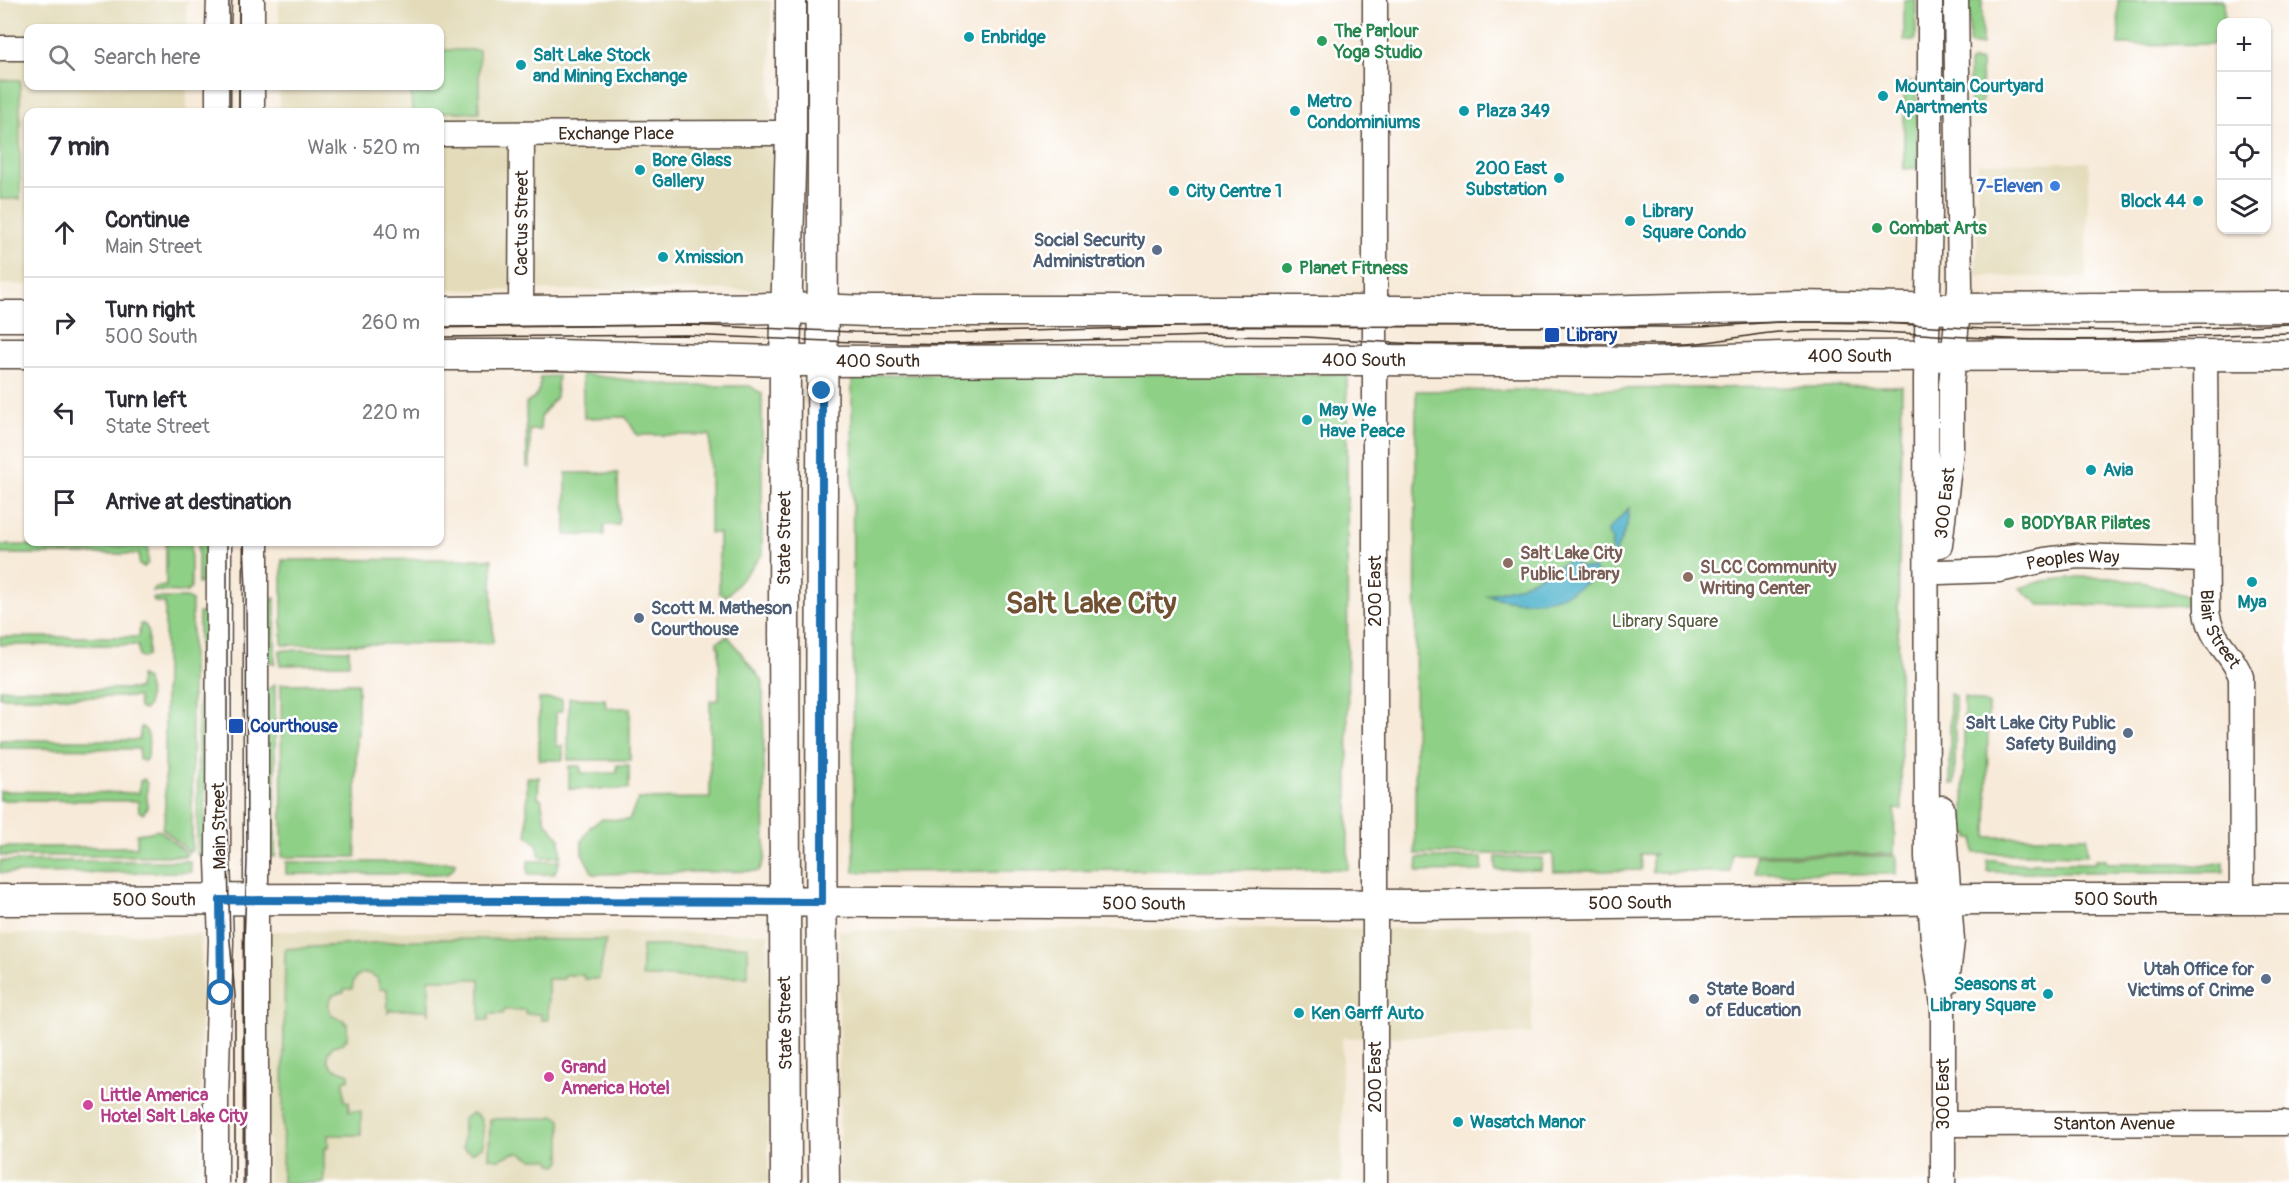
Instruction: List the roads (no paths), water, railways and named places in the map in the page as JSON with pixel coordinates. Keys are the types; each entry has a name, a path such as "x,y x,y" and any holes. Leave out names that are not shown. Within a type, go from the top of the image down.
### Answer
{"main road":[{"name":"State Street","path":"786,1183 785,361 791,133 791,0"},
{"name":"State Street","path":"823,0 821,309 824,1183"},
{"path":"444,312 787,308 868,311 1375,311 1689,310 1798,306 1958,309 2289,307"},
{"path":"0,316 24,316"},
{"path":"0,353 24,353"},
{"name":"400 South","path":"444,355 557,355 785,361 1649,362 1809,356 1940,358 2289,356"},
{"name":"500 South","path":"0,900 1375,905 2289,899"}],"street":[{"path":"219,0 219,24"},
{"path":"252,0 252,24"},
{"name":"200 East","path":"1374,0 1375,1183"},
{"name":"300 East","path":"1930,0 1928,308 1940,358 1951,385 1951,450 1941,529 1938,900"},
{"name":"300 East","path":"1943,1183 1943,1005 1952,949 1927,857 1940,358 1958,309 1960,234 1957,166 1956,0"},
{"path":"0,48 24,48"},
{"path":"218,90 218,108"},
{"path":"252,90 252,108"},
{"name":"Exchange Place","path":"444,134 791,133"},
{"name":"Cactus Street","path":"521,312 522,134"},
{"name":"Blair Street","path":"2205,356 2206,611 2215,639 2236,666 2241,677 2242,899"},
{"name":"Main Street","path":"216,1183 216,1097 222,941 218,785 219,546"},
{"name":"Main Street","path":"256,546 256,1183"},
{"name":"Peoples Way","path":"1940,572 1999,570 2077,556 2206,560"},
{"name":"Stanton Avenue","path":"1944,1124 2284,1123"}],"water":[{"path":"1629,508 1627,526 1615,554 1611,551 1612,541 1607,531"},
{"path":"1570,560 1580,567 1594,568 1597,574 1572,591 1545,600 1516,601 1487,595 1520,586"}],"tram line":[{"path":"229,0 229,24"},
{"path":"239,0 239,24"},
{"path":"229,90 229,108"},
{"path":"239,90 239,108"},
{"path":"444,327 687,325 853,332 951,333 1207,326 1701,327 1778,322 1866,322 1983,329 2138,331 2289,324"},
{"path":"444,337 686,335 951,344 1207,336 1307,337 1415,344 1685,344 1768,333 1813,331 2078,340 2289,333"},
{"path":"227,546 227,822 230,941 235,996 235,1183"},
{"path":"244,546 247,861 244,941 245,1183"}],"place":[{"name":"Enbridge","path":"969,37"},
{"name":"The Parlour Yoga Studio","path":"1322,41"},
{"name":"Salt Lake Stock and Mining Exchange","path":"521,65"},
{"name":"Mountain Courtyard Apartments","path":"1883,96"},
{"name":"Metro Condominiums","path":"1295,111"},
{"name":"Plaza 349","path":"1464,111"},
{"name":"Bore Glass Gallery","path":"640,170"},
{"name":"200 East Substation","path":"1559,178"},
{"name":"7-Eleven","path":"2055,186"},
{"name":"City Centre 1","path":"1174,191"},
{"name":"Block 44","path":"2198,201"},
{"name":"Library Square Condo","path":"1630,221"},
{"name":"Combat Arts","path":"1877,228"},
{"name":"Social Security Administration","path":"1157,250"},
{"name":"Xmission","path":"663,257"},
{"name":"Planet Fitness","path":"1287,268"},
{"name":"Library","path":"1552,335"},
{"name":"May We Have Peace","path":"1307,420"},
{"name":"Avia","path":"2091,470"},
{"name":"BODYBAR Pilates","path":"2009,523"},
{"name":"Salt Lake City Public Library","path":"1508,563"},
{"name":"SLCC Community Writing Center","path":"1688,577"},
{"name":"Mya","path":"2252,582"},
{"name":"Scott M. Matheson Courthouse","path":"639,618"},
{"name":"Courthouse","path":"236,726"},
{"name":"Salt Lake City Public Safety Building","path":"2128,733"},
{"name":"Utah Office for Victims of Crime","path":"2266,979"},
{"name":"Seasons at Library Square","path":"2048,994"},
{"name":"State Board of Education","path":"1694,999"},
{"name":"Ken Garff Auto","path":"1299,1013"},
{"name":"Grand America Hotel","path":"549,1077"},
{"name":"Little America Hotel Salt Lake City","path":"88,1105"},
{"name":"Wasatch Manor","path":"1458,1122"}],"district":[{"name":"Salt Lake City","path":"1091,603"}],"park label":[{"name":"Library Square","path":"1665,621"}]}
